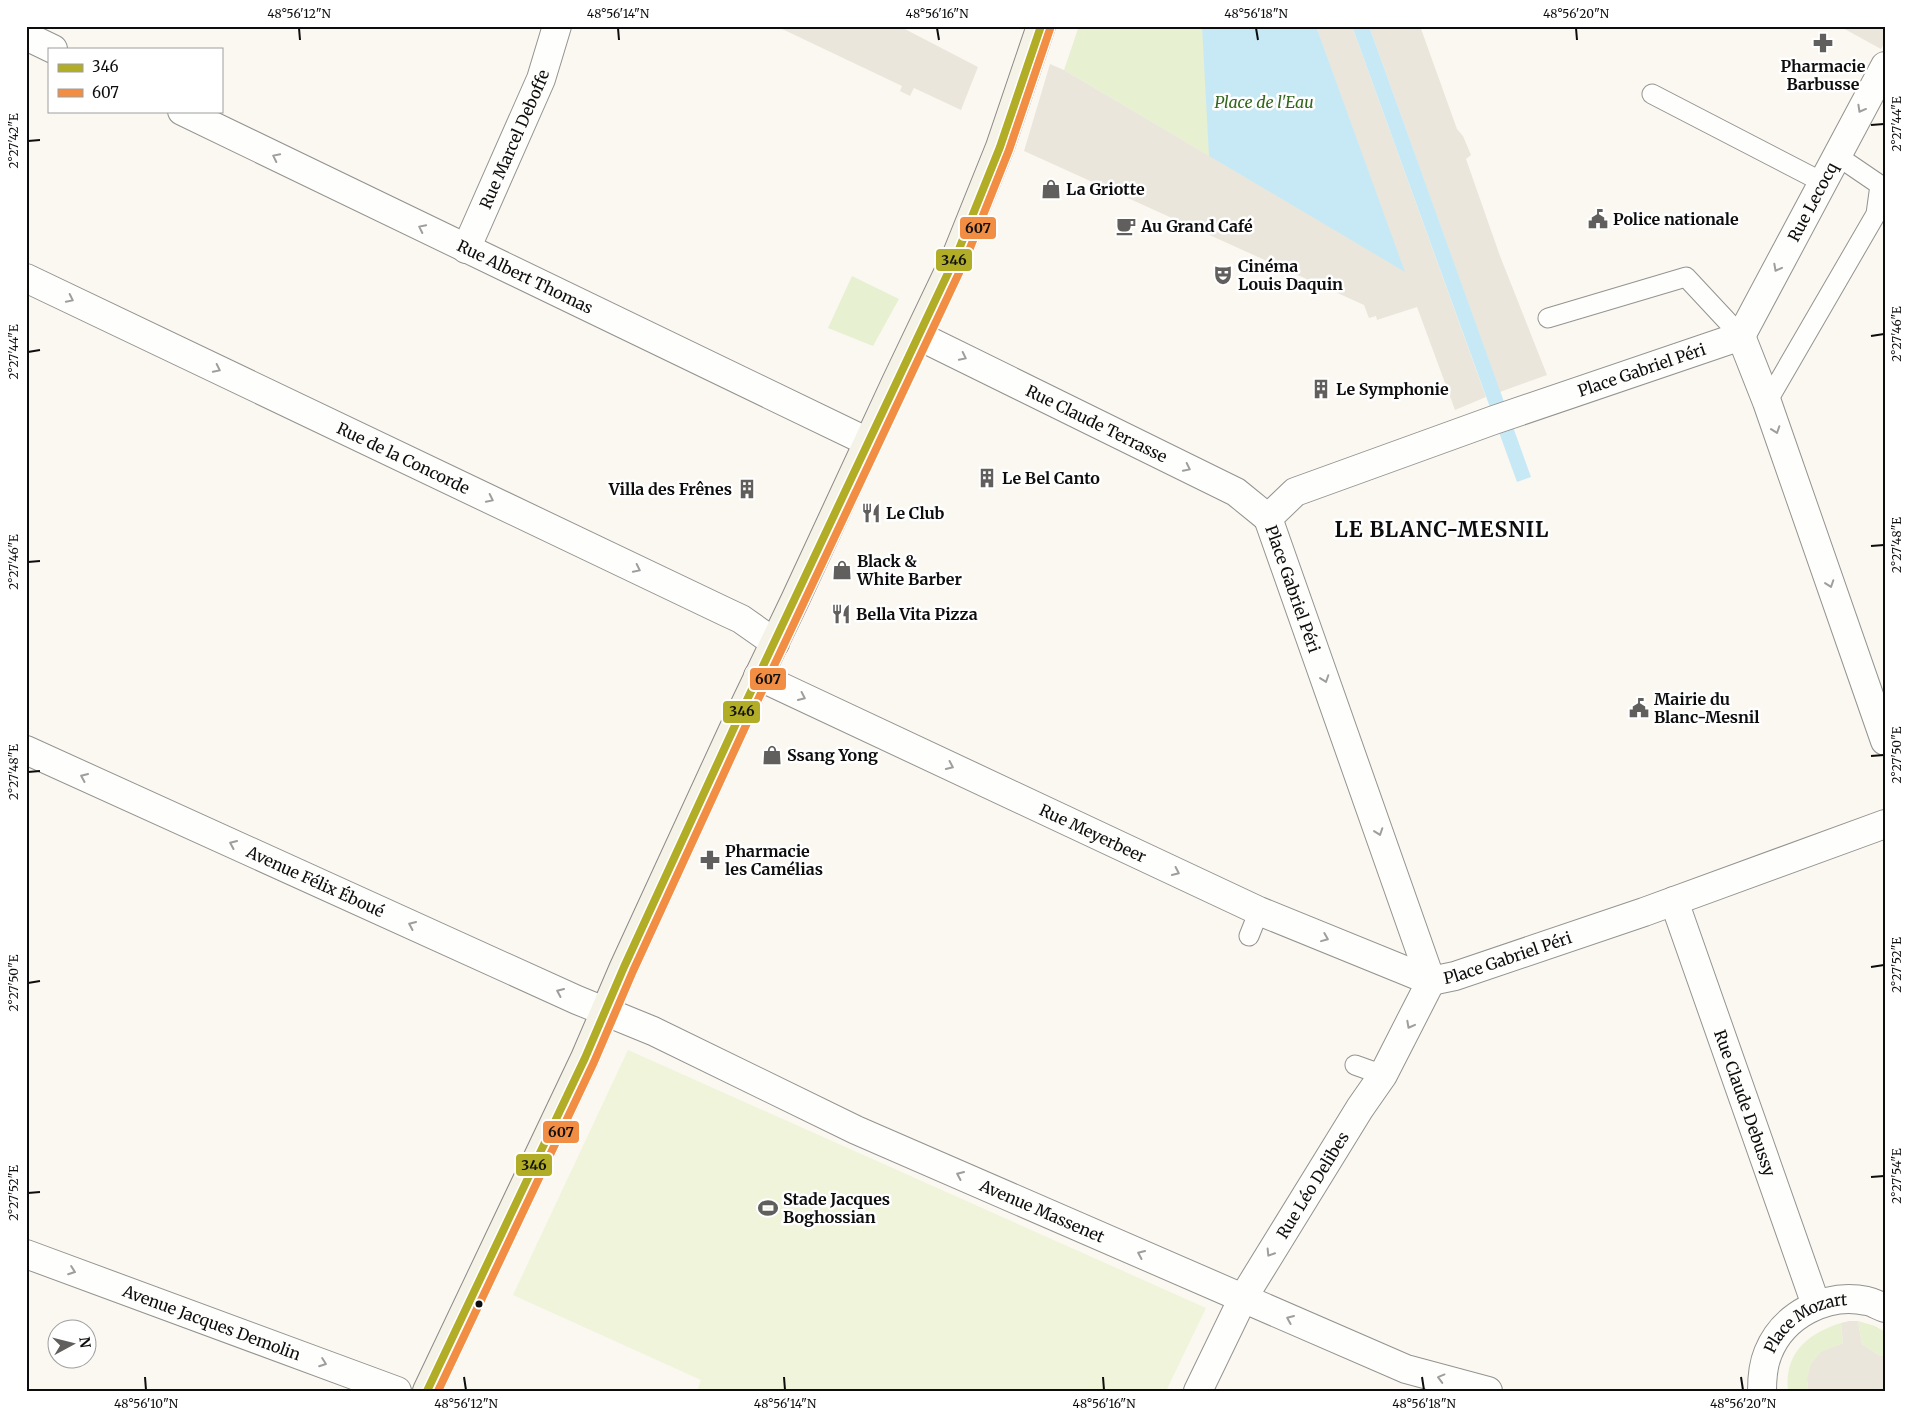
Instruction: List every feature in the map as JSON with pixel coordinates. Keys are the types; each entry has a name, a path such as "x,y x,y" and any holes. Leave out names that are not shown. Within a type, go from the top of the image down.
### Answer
{"main road":[{"path":"427,1391 577,1076 758,676 961,245 1000,147 1041,26"}],"street":[{"name":"Rue Marcel Deboffe","path":"466,249 541,79 556,26"},
{"path":"26,36 51,48"},
{"name":"Rue Lecocq","path":"1741,336 1885,66"},
{"name":"Rue Albert Thomas","path":"184,112 868,442"},
{"name":"Rue de la Concorde","path":"26,278 741,619 775,643"},
{"name":"Rue Claude Terrasse","path":"919,336 1236,492 1268,518"},
{"path":"1741,336 1767,402 1885,741"},
{"name":"Place Gabriel Péri","path":"1741,336 1494,420 1296,492 1268,518 1431,981 1455,976 1674,901 1885,824"},
{"name":"Rue Meyerbeer","path":"758,676 1259,911 1431,981"},
{"name":"Avenue Félix Éboué","path":"26,750 605,1012"},
{"name":"Rue Claude Debussy","path":"1674,901 1816,1305"},
{"name":"Rue Léo Delibes","path":"1198,1391 1243,1298 1360,1108 1383,1075 1420,1007 1431,981"},
{"name":"Avenue Massenet","path":"605,1012 653,1031 856,1130 1406,1369 1488,1391"},
{"name":"Avenue Jacques Demolin","path":"26,1254 397,1391"},
{"name":"Place Mozart","path":"1762,1390 1763,1369 1768,1352 1788,1323 1801,1312 1816,1305 1843,1299 1867,1301 1885,1308"},
{"path":"1754,1391 1762,1390"}],"lane":[{"path":"1652,94 1822,182"},
{"path":"1767,402 1876,214 1880,185 1836,155"},
{"path":"1548,318 1686,277 1741,336"},
{"path":"1249,936 1259,911"},
{"path":"1356,1065 1383,1075"}],"green space":[{"name":"Place de l'Eau","path":"1079,26 1316,26 1405,272 1064,70"},
{"path":"852,276 899,299 873,346 828,328"},
{"name":"Stade Jacques Boghossian","path":"628,1050 1206,1308 1166,1391 697,1391 701,1380 513,1295"},
{"path":"1858,1321 1875,1326 1885,1332 1885,1355 1880,1356 1862,1344"},
{"path":"1841,1323 1843,1343 1833,1347 1807,1379 1808,1391 1788,1391 1790,1366 1794,1355 1801,1346 1818,1332"}],"shaded area":[{"path":"781,26 899,26 978,67 961,110 914,88 910,96 900,91 902,86 780,28"},
{"path":"1316,26 1352,26 1486,397 1455,410 1417,307 1377,320 1376,316 1369,318 1364,305 1024,151 1050,64 1064,70 1404,271"},
{"path":"1369,26 1420,26 1457,129 1463,136 1471,155 1466,159 1500,256 1547,375 1500,392"},
{"path":"1839,26 1885,26 1885,42 1881,49"},
{"path":"1858,1321 1862,1344 1880,1356 1885,1355 1885,1391 1808,1391 1807,1379 1811,1364 1821,1352 1843,1343 1841,1323"}],"water":[{"name":"Place de l'Eau","path":"1202,26 1316,26 1405,272 1209,156"},
{"path":"1352,26 1369,26 1531,477 1517,482"}],"transit line":[{"name":"346","path":"427,1391 585,1058 624,967 738,719 957,254 1000,147 1041,26"},
{"name":"607","path":"438,1391 594,1062 633,971 747,723 966,258 1009,150 1050,29"}],"place":[{"name":"Pharmacie Barbusse","path":"1823,43"},
{"name":"La Griotte","path":"1051,189"},
{"name":"Police nationale","path":"1598,219"},
{"name":"Au Grand Café","path":"1126,226"},
{"name":"Cinéma Louis Daquin","path":"1223,275"},
{"name":"Le Symphonie","path":"1321,389"},
{"name":"Le Bel Canto","path":"987,478"},
{"name":"Villa des Frênes","path":"747,489"},
{"name":"Le Club","path":"871,513"},
{"name":"Black & White Barber","path":"842,570"},
{"name":"Bella Vita Pizza","path":"841,614"},
{"name":"Mairie du Blanc-Mesnil","path":"1639,708"},
{"name":"Ssang Yong","path":"772,755"},
{"name":"Pharmacie les Camélias","path":"710,860"},
{"name":"Stade Jacques Boghossian","path":"768,1208"}],"district":[{"name":"LE BLANC-MESNIL","path":"1442,529"}]}
